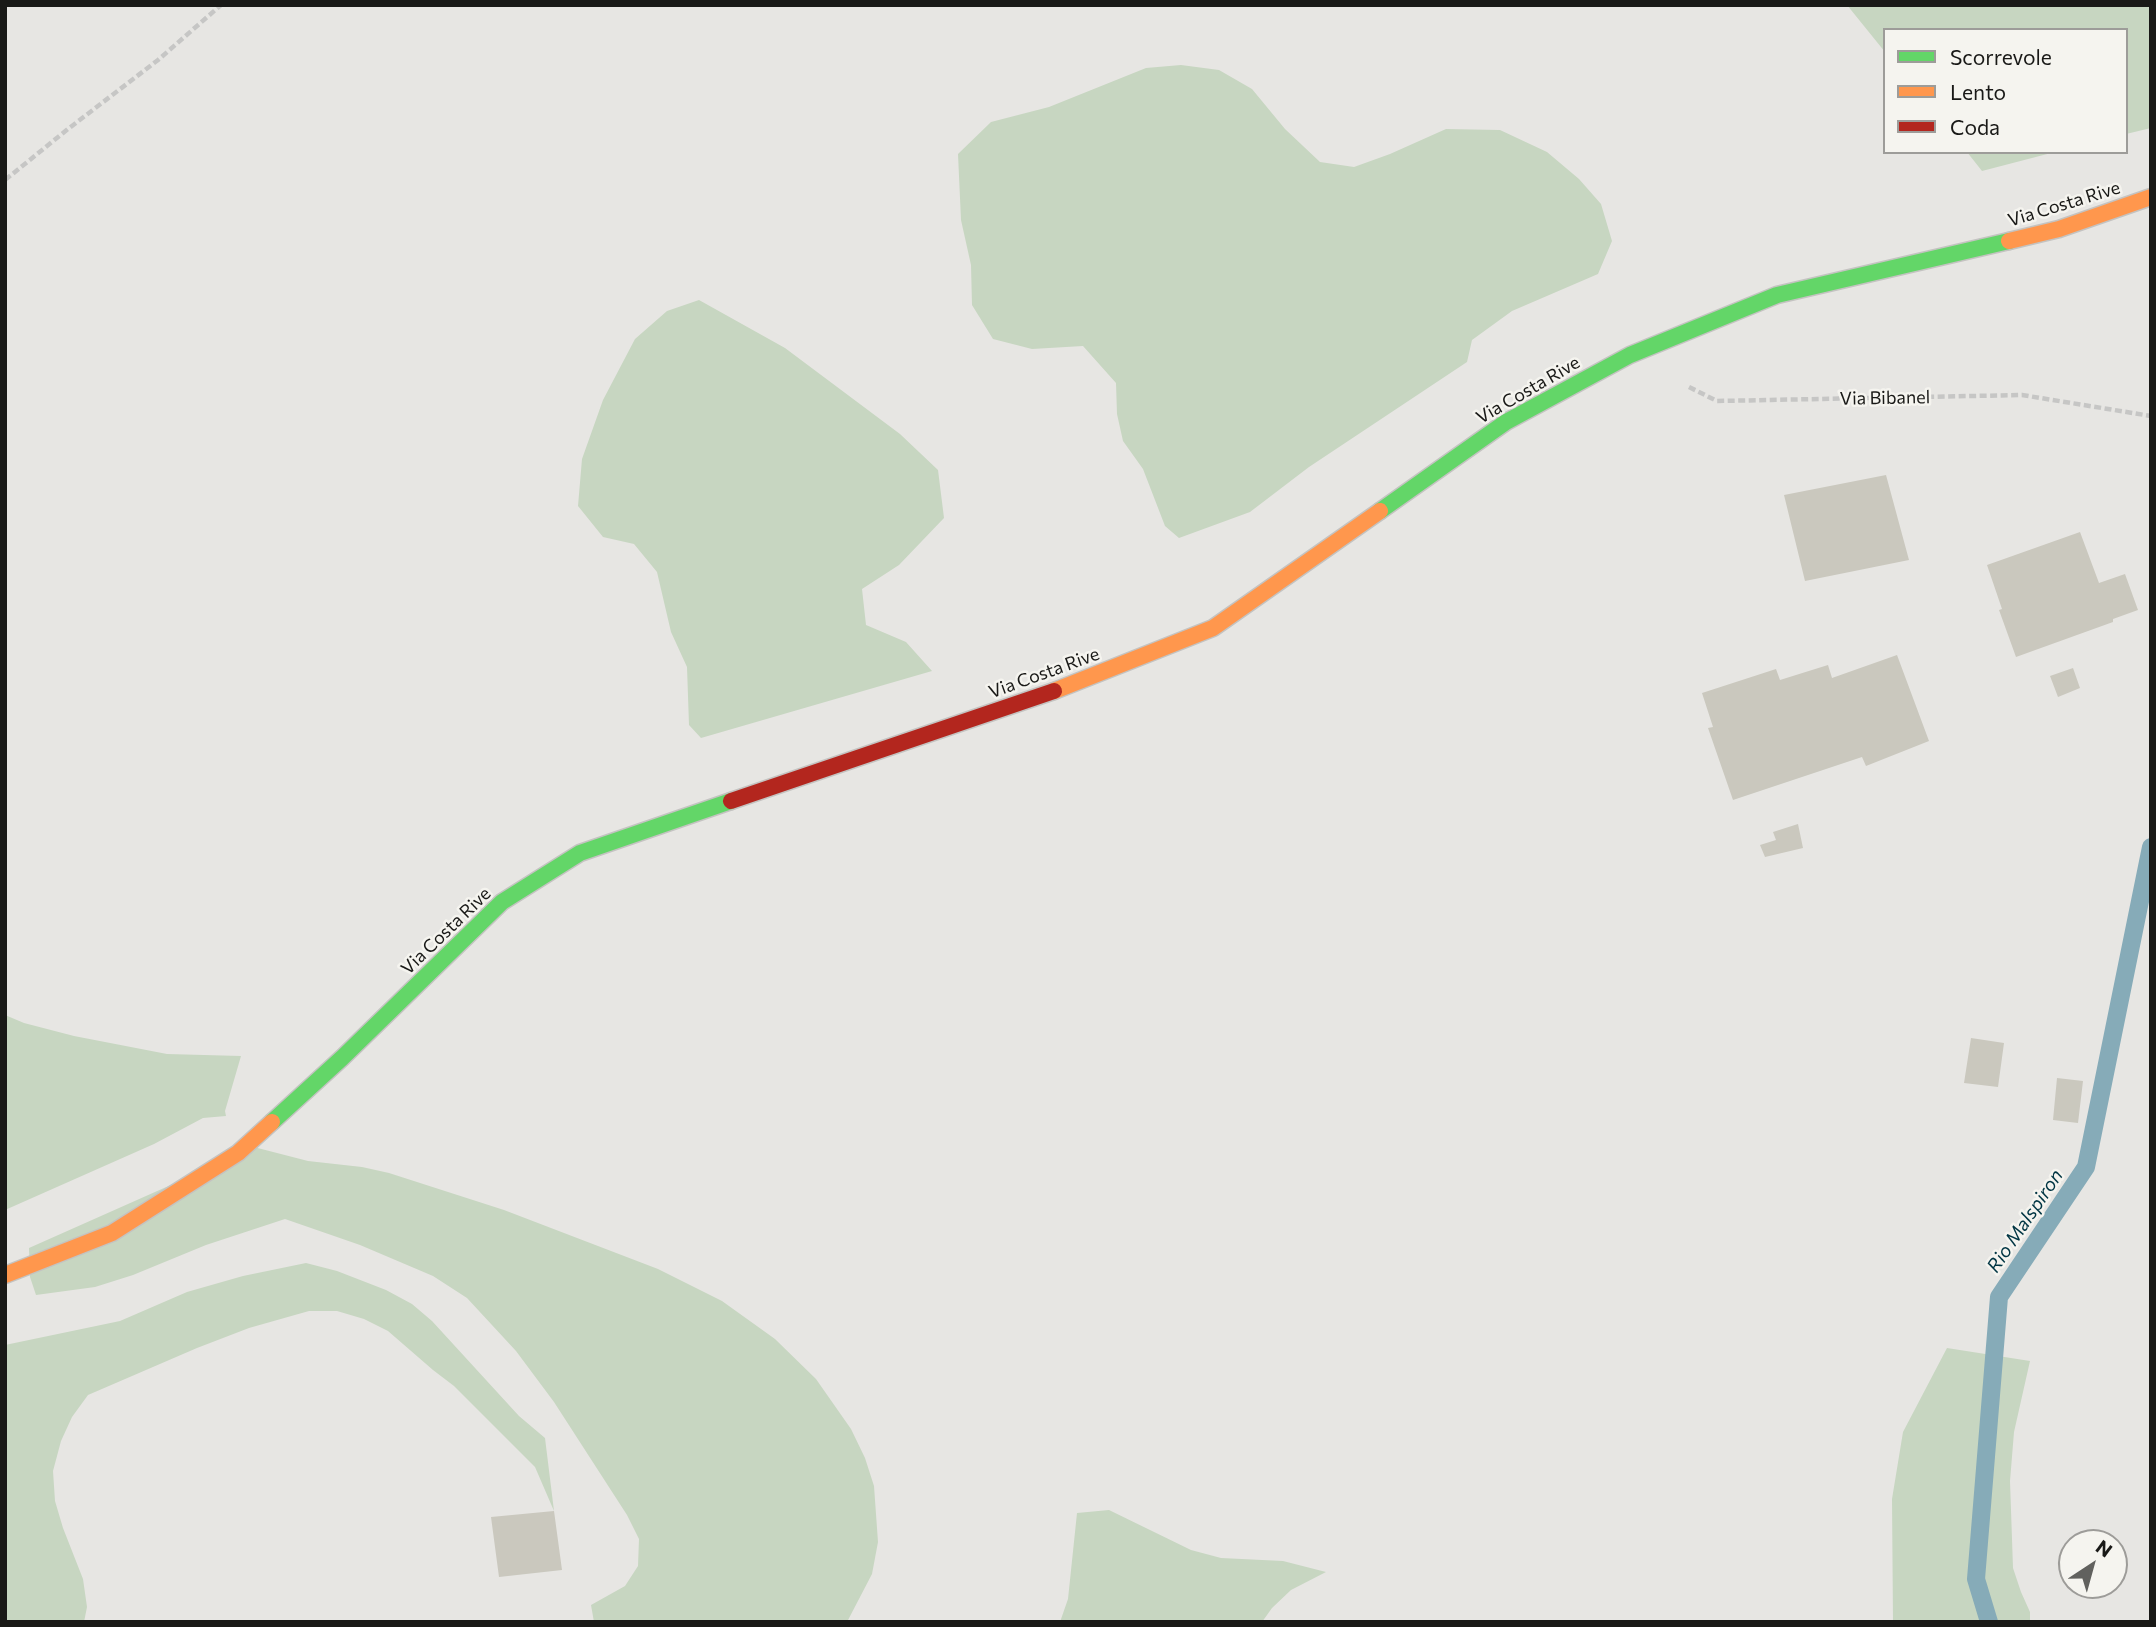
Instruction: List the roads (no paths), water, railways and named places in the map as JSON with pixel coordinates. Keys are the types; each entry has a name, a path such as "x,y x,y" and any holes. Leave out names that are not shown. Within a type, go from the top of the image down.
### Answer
{"street":[{"name":"Via Costa Rive","path":"5,1275 112,1233 238,1153 342,1058 502,902 580,853 1079,683 1213,628 1506,422 1630,355 1777,295 2059,229 2151,197"}],"waterway":[{"name":"Rio Malspiron","path":"1989,1622 1976,1579 1999,1297 2086,1167 2151,847"}]}
